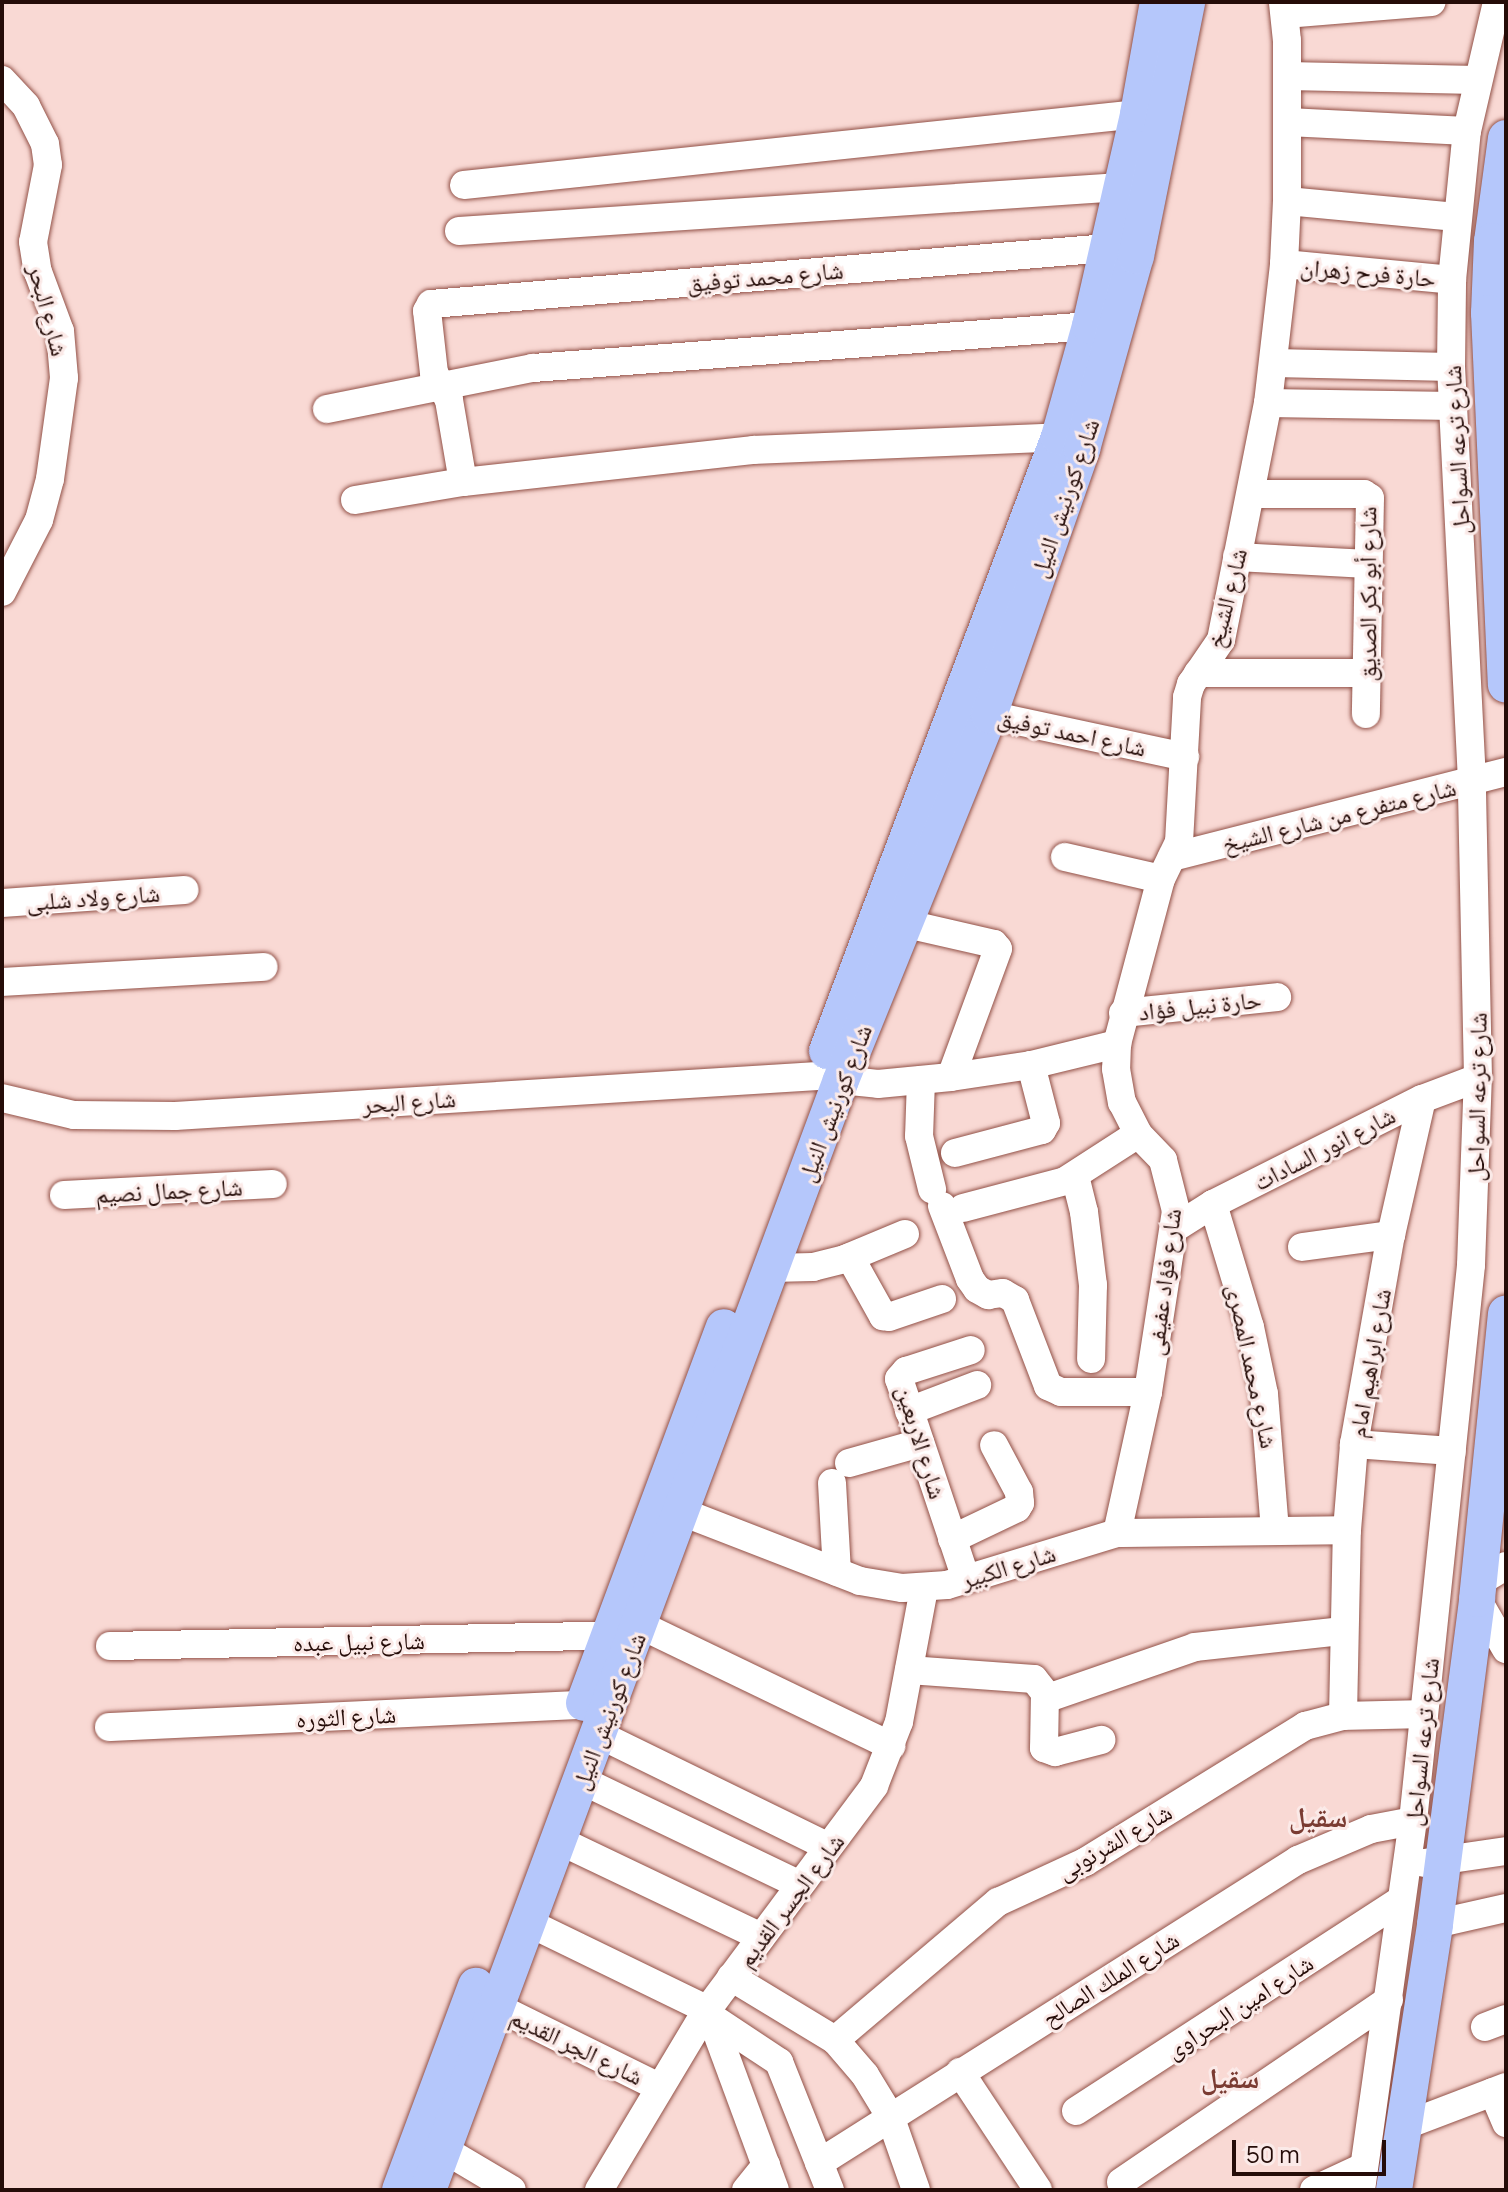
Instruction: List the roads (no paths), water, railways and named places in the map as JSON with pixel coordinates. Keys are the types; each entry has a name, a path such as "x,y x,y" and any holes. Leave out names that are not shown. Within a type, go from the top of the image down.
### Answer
{"main road":[{"name":"شارع كورنيش النيل","path":"624,1631 682,1512 707,1408 771,1268 829,1078 907,924 1059,437 1090,326 1138,114 1158,2"},
{"name":"شارع كورنيش النيل","path":"400,2190 591,1720 829,1078 974,711 1082,449 1111,353 1147,207 1187,2"},
{"name":"شارع ترعه السواحل","path":"1506,138 1492,241 1489,313 1506,685"},
{"name":"شارع ترعه السواحل","path":"1394,2190 1401,2127 1435,1924 1424,1863 1487,1582 1496,1509 1506,1313"},
{"name":"شارع كورنيش النيل","path":"428,2190 581,1780 591,1720"}],"street":[{"path":"1284,8 1432,2"},
{"name":"شارع ترعه السواحل","path":"1362,2178 1401,1900 1424,1863 1413,1821 1471,1265 1478,1078 1472,781 1451,367 1452,280 1467,131 1497,2"},
{"name":"شارع الشيخ","path":"1117,1044 1123,1013 1182,825 1187,697 1198,673 1221,640 1268,403 1284,264 1287,201 1284,8"},
{"path":"1287,76 1477,80"},
{"name":"شارع البحر","path":"2,80 32,115 45,144 48,165 33,242 38,272 60,331 64,378 50,479 43,506 22,559 2,592"},
{"path":"464,185 1138,114"},
{"path":"1288,122 1467,131"},
{"path":"459,231 1121,187"},
{"path":"1287,201 1456,217"},
{"name":"شارع محمد توفيق","path":"441,384 434,373 427,311 434,304 1108,248"},
{"name":"حارة فرح زهران","path":"1284,264 1452,280"},
{"path":"327,409 533,368 1090,326"},
{"path":"1274,363 1451,367"},
{"path":"441,384 449,400 463,482"},
{"path":"1268,403 1453,406"},
{"path":"355,500 463,482 754,450 1059,437"},
{"name":"شارع أبو بكر الصديق","path":"1252,494 1368,495 1366,714"},
{"path":"1237,557 1368,564"},
{"path":"1198,673 1366,673"},
{"name":"شارع احمد توفيق","path":"974,711 1185,757"},
{"name":"شارع متفرع من شارع الشيخ","path":"1167,868 1506,772"},
{"path":"1065,857 1167,868"},
{"name":"شارع ولاد شلبى","path":"2,903 185,890"},
{"path":"907,924 994,944 998,949 951,1077"},
{"path":"2,982 264,967"},
{"name":"حارة نبيل فؤاد","path":"1123,1013 1277,997"},
{"path":"829,1078 878,1084 951,1077 1031,1065 1117,1044"},
{"name":"شارع فؤاد عفيفى","path":"1117,1044 1118,1085 1138,1134 1163,1160 1174,1193 1175,1228 1148,1392 1117,1533"},
{"path":"955,1153 1042,1130 1046,1123 1031,1065"},
{"name":"شارع البحر","path":"2,1098 74,1115 162,1116 829,1078"},
{"name":"شارع انور السادات","path":"1175,1228 1213,1204 1422,1099 1478,1078"},
{"path":"921,1080 919,1136 977,1289 988,1295 1003,1293 1015,1300 1048,1386 1061,1392 1148,1392"},
{"name":"شارع ابراهيم امام","path":"1343,1716 1347,1530 1354,1444 1391,1235 1422,1099"},
{"path":"946,1201 1075,1176 1138,1134"},
{"path":"1075,1176 1084,1212 1093,1285 1091,1359"},
{"name":"شارع جمال نصيم","path":"64,1195 273,1184"},
{"name":"شارع محمد المصرى","path":"1213,1204 1250,1327 1264,1394 1275,1530"},
{"path":"771,1268 813,1267 850,1257 905,1234"},
{"path":"1302,1247 1391,1235"},
{"path":"850,1257 883,1316 889,1317 942,1299"},
{"name":"شارع الاربعين","path":"966,1579 899,1379 902,1374 971,1350"},
{"path":"909,1411 977,1385"},
{"path":"837,1572 841,1473 920,1443"},
{"path":"1354,1444 1452,1451"},
{"path":"952,1539 1020,1503 1019,1492 994,1445"},
{"name":"شارع الكبير","path":"682,1512 881,1586 924,1588 966,1579 1117,1533 1347,1530"},
{"path":"1487,1582 1506,1649"},
{"name":"شارع الجسر القديم","path":"599,2190 659,2087 731,1977 827,1846 860,1808 891,1746 924,1588"},
{"path":"624,1631 891,1746"},
{"name":"شارع نبيل عبده","path":"110,1646 624,1631"},
{"path":"1045,1699 1195,1647 1343,1631"},
{"path":"909,1670 1034,1679 1042,1685 1045,1699 1044,1748 1055,1752 1101,1740"},
{"name":"شارع الشرنوبى","path":"835,2040 998,1902 1085,1862 1305,1726 1343,1716 1424,1714"},
{"path":"591,1720 827,1846"},
{"name":"شارع الثوره","path":"109,1727 591,1720"},
{"path":"581,1780 798,1884"},
{"name":"شارع الملك الصالح","path":"819,2163 1298,1860 1371,1829 1413,1821"},
{"path":"558,1840 761,1937"},
{"path":"1424,1863 1506,1851"},
{"name":"شارع امين البحراوى","path":"1076,2111 1401,1900"},
{"path":"1435,1924 1506,1908"},
{"path":"527,1922 708,2013 779,2062 830,2190"},
{"path":"731,1977 835,2040 865,2075 890,2116 916,2190"},
{"path":"1121,2182 1389,2000"},
{"name":"شارع الجر القديم","path":"495,2006 659,2087"},
{"path":"708,2013 770,2177 746,2190"},
{"path":"960,2072 1038,2190"},
{"path":"1401,2127 1500,2090 1506,2123"},
{"path":"443,2149 512,2190"},
{"path":"1314,2190 1362,2178"}],"district":[{"name":"سقيل","path":"1318,1816"},
{"name":"سقيل","path":"1230,2077"}]}
